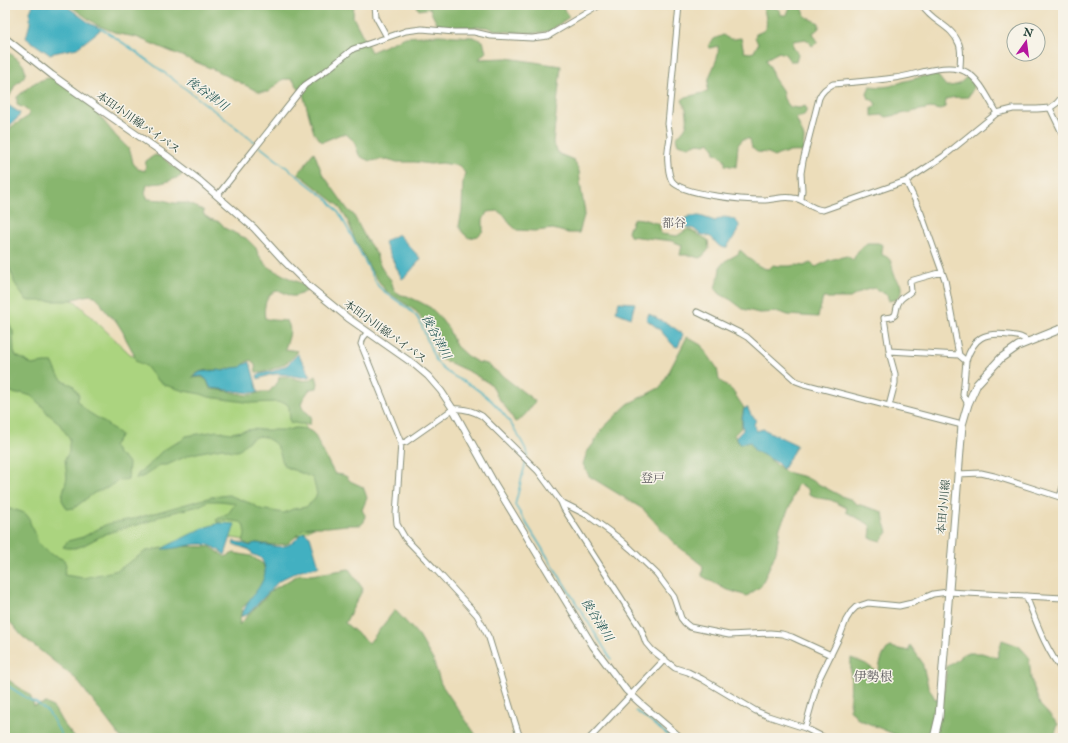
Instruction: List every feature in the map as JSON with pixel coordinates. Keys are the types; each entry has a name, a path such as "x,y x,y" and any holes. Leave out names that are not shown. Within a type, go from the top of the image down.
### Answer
{"main road":[{"name":"本田小川線","path":"934,738 939,717 962,425 968,404 977,384 1001,358 1018,346 1063,328"}],"street":[{"path":"375,5 376,17 387,37"},
{"path":"217,196 304,85 327,70 353,49 406,31 422,29 474,32 491,36 532,38 548,36 600,5"},
{"path":"679,5 668,124 670,136 667,153 671,179 674,183 683,188 697,193 763,200 791,197 801,199 811,208 823,210 906,181 944,156 997,113 1012,108 1037,110 1050,108 1063,96"},
{"path":"922,5 929,15 950,30 959,43 960,69"},
{"name":"本田小川線バイパス","path":"5,38 17,49 58,79 200,180 254,228 309,286 348,318 415,365 428,376 441,391 453,409 493,481 593,646 610,670 631,695 681,738"},
{"path":"801,199 801,173 803,161 819,98 822,92 833,84 896,78 947,68 960,69 972,76 978,82 997,113"},
{"path":"1050,108 1063,135"},
{"path":"906,181 921,213 945,280 959,355"},
{"path":"889,406 895,383 895,374 889,351 884,318 895,315 900,300 911,291 910,281 942,272"},
{"path":"697,312 747,337 796,381 962,425"},
{"path":"368,332 363,338 361,344 401,444 396,514 397,524 405,538 477,615 489,638 521,738"},
{"path":"968,404 963,395 966,361 969,351 974,344 981,338 996,334 1018,336 1025,338 1028,342"},
{"path":"889,351 959,355 966,361"},
{"path":"401,444 453,409 461,408 482,416 538,471 561,502 641,629 646,643 652,650 675,668 688,672 702,679 756,710 768,716 805,728 825,738"},
{"path":"958,474 981,473 1062,497 1063,487"},
{"path":"561,502 598,523 626,545 653,570 660,577 674,598 681,618 685,624 690,627 729,635 770,633 782,634 831,655"},
{"path":"805,728 818,681 840,636 846,620 856,607 868,603 899,606 912,603 933,594 948,592 1063,598"},
{"path":"1026,596 1049,649 1055,661 1063,671"},
{"path":"590,738 664,660"}],"green space":[{"path":"69,5 354,5 353,17 371,52 405,37 439,35 473,37 483,41 486,52 479,59 507,58 561,66 553,143 559,154 574,160 579,171 585,212 579,233 568,233 553,229 535,231 517,230 510,224 506,217 498,211 487,212 483,220 483,231 478,236 469,238 463,233 459,226 465,173 460,166 442,163 430,164 397,162 387,159 370,161 359,155 354,141 346,134 341,134 322,142 314,133 303,94 292,79 283,79 268,92 259,92 215,70 136,37 119,34 97,25"},
{"path":"416,5 561,5 569,17 550,31 535,33 511,32 486,27 446,27 436,22 430,8 419,10"},
{"path":"762,5 773,5 773,7 780,10 781,15 787,15 792,5 798,5 803,10 805,16 819,23 819,28 813,33 818,42 812,46 806,39 793,41 793,47 798,54 796,61 790,61 785,54 779,52 766,59 771,68 773,77 782,90 784,99 790,107 799,108 805,106 807,109 804,116 796,118 804,138 803,152 788,152 774,157 769,153 757,152 752,148 750,139 743,139 738,145 736,167 725,165 725,160 715,153 710,142 705,144 698,143 689,147 678,144 676,138 683,131 687,122 686,109 682,100 686,97 707,92 709,78 718,54 718,46 710,48 708,46 714,39 723,35 730,39 741,38 744,52 754,52 758,44 755,37 756,34 763,31 766,27 766,17"},
{"path":"5,50 17,58 25,69 23,78 17,83 8,98 5,98"},
{"path":"933,74 938,76 946,86 958,84 967,76 973,84 973,89 968,97 946,100 945,107 940,110 930,108 887,117 882,115 872,116 872,108 876,105 874,101 869,99 867,93 870,86 890,86"},
{"path":"48,78 61,78 81,93 115,135 129,149 133,163 138,169 145,171 146,161 155,155 162,157 182,172 181,176 171,180 147,185 145,193 148,199 163,200 174,203 187,203 203,210 204,215 210,219 220,222 226,229 246,238 256,248 258,254 267,266 307,286 309,290 296,296 291,296 280,291 275,292 268,297 265,305 265,318 287,321 290,328 285,349 298,351 295,356 276,368 261,373 256,372 255,365 251,360 246,362 240,370 227,368 224,371 206,370 198,373 192,378 202,377 207,380 210,389 252,395 261,392 269,392 278,382 279,377 283,376 306,381 316,376 318,383 317,388 310,389 301,404 304,410 311,416 310,424 290,422 289,407 286,403 252,403 209,397 165,385 156,379 146,366 136,361 123,332 116,321 107,313 100,301 95,296 89,295 66,301 29,301 25,299 14,282 5,257 5,140 11,127 29,116 29,112 17,105 17,97 31,85"},
{"path":"314,152 322,173 348,210 353,214 366,239 376,253 378,261 384,272 391,280 395,291 431,308 448,328 456,346 467,356 477,362 487,364 535,401 521,419 515,422 497,396 492,385 470,372 437,357 436,336 426,326 417,312 385,290 371,270 354,238 348,221 338,205 298,173"},
{"path":"634,218 659,224 661,234 677,236 688,229 708,240 709,249 699,258 689,255 680,255 682,245 672,241 630,236 628,231"},
{"path":"5,232 52,293 75,301 130,354 195,382 247,397 296,400 322,473 341,510 283,544 233,538 194,544 78,588 50,574 5,522"},
{"path":"867,243 878,243 883,245 882,255 891,262 894,275 902,286 902,292 897,299 889,301 887,295 874,288 862,291 850,298 823,298 818,317 788,315 780,312 759,313 743,309 720,294 715,288 720,267 725,261 738,254 740,250 753,262 761,267 769,269 773,265 804,266 810,263 816,267 829,260 847,256 853,260 858,251"},
{"path":"5,315 13,331 14,352 16,356 32,365 53,363 62,380 73,385 79,396 77,401 88,412 121,435 113,446 119,455 129,463 128,479 117,481 109,487 94,493 74,508 67,509 62,500 62,496 67,478 65,459 69,452 70,439 58,422 31,396 22,393 16,394 5,389"},
{"path":"687,337 701,345 717,368 719,380 732,390 744,408 741,428 734,435 739,444 750,441 756,449 786,472 805,477 841,496 850,499 857,504 883,512 888,532 881,541 870,538 871,527 867,523 846,512 847,508 831,500 819,498 809,494 808,489 799,484 796,487 790,506 780,527 776,552 761,586 747,596 725,589 702,576 703,566 673,542 643,509 589,476 583,464 587,452 602,429 628,404 661,387"},
{"path":"295,428 306,429 314,434 335,474 343,475 350,481 363,487 367,498 362,510 365,515 364,522 361,525 310,527 303,529 286,544 274,545 257,543 249,545 243,542 245,531 241,522 224,520 218,523 216,520 228,514 235,504 229,502 208,501 199,506 162,515 153,520 105,534 82,546 75,548 63,547 68,541 83,537 107,524 137,518 211,497 229,495 252,504 260,509 284,513 293,509 306,507 313,501 317,494 313,478 284,466 277,447 268,439 259,436 252,439 238,451 222,448 189,455 167,465 160,465 144,476 136,479 138,474 161,452 181,441 186,436 217,431 231,433 253,429 288,430"},
{"path":"5,508 25,513 27,515 36,534 37,542 52,555 64,560 66,565 64,575 84,578 118,570 146,551 174,546 211,547 225,557 234,553 251,556 263,564 267,578 255,596 242,608 239,625 272,590 300,574 311,575 349,569 363,589 345,623 369,643 395,610 419,636 433,660 441,684 478,738 121,738 76,679 22,636 5,616"},
{"path":"1002,640 1019,646 1029,657 1031,679 1040,705 1058,724 1054,738 903,738 858,719 850,709 851,658 866,664 878,673 883,656 889,647 909,651 910,645 922,662 928,686 935,699 943,698 947,666 952,664 965,653 982,653 997,658"},
{"path":"5,676 30,695 34,706 46,703 54,708 62,722 75,738 5,738"}],"water":[{"path":"33,5 65,5 91,24 100,28 99,31 77,48 49,54 26,38 30,23 30,12"},
{"path":"5,103 20,113 18,118 10,125 5,136"},
{"path":"690,216 700,216 715,221 725,217 733,219 737,222 739,228 726,248 723,248 711,237 700,234 694,229 686,227 683,221"},
{"path":"398,234 421,259 402,279 384,242"},
{"path":"619,302 635,303 631,318 616,312"},
{"path":"649,314 683,334 678,347 674,346 660,330 646,319"},
{"path":"298,354 311,376 303,377 276,374 258,379 257,375 274,371 287,365"},
{"path":"250,362 258,392 251,393 212,388 207,380 202,376 193,377 200,372 218,370 223,371 241,367"},
{"path":"747,407 751,415 756,419 754,425 756,431 763,429 797,445 783,469 776,462 754,450 750,442 740,444 736,437 743,430 742,419 744,409"},
{"path":"220,523 235,524 225,555 213,547 204,544 162,549 203,528"},
{"path":"304,532 310,536 319,566 301,570 284,578 278,582 248,614 241,616 250,599 262,582 265,567 262,560 258,556 253,555 250,550 233,544 234,541 251,546 252,544 256,543 282,547 292,543"}],"waterway":[{"name":"後谷津川","path":"100,28 164,73 256,143"},
{"name":"後谷津川","path":"259,146 327,199 334,207 341,216 378,286 409,309 417,317 435,358 443,369 484,394 506,417 528,454 527,457"},
{"name":"後谷津川","path":"526,461 515,505 611,659"},
{"path":"5,684 38,704 49,713 63,738"},
{"name":"後谷津川","path":"636,711 672,738"}],"district":[{"name":"都谷","path":"674,223"},
{"name":"登戸","path":"653,478"},
{"name":"伊勢根","path":"873,677"}]}
